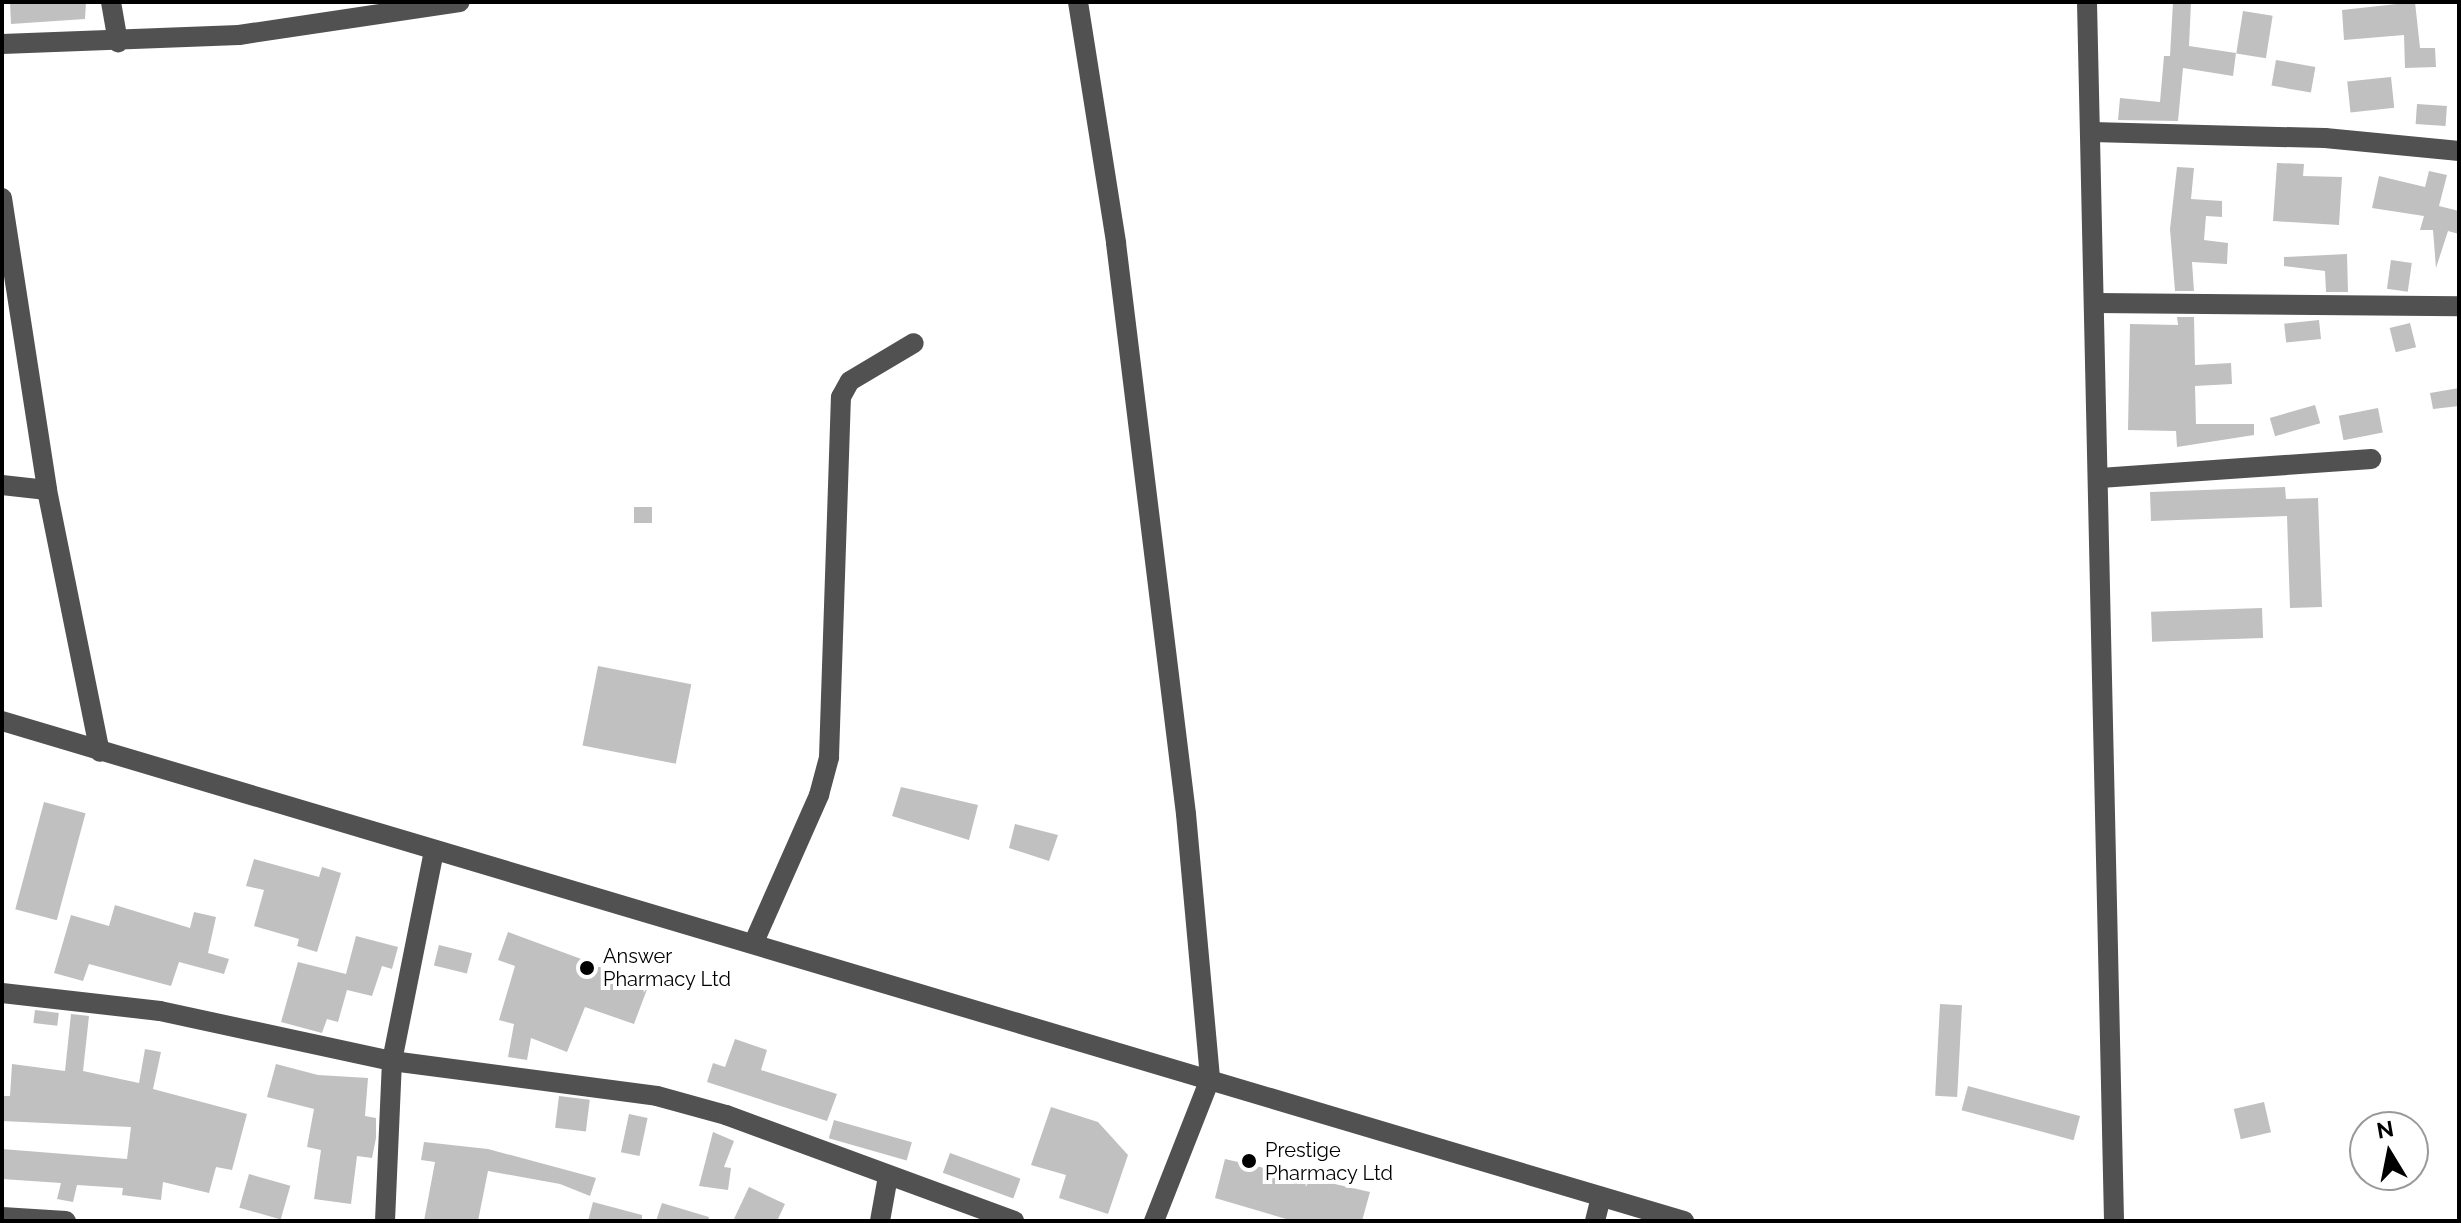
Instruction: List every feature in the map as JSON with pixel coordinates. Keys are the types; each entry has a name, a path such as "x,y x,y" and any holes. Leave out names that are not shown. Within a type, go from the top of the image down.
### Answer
{"street":[{"path":"111,2 118,42"},
{"path":"2,44 118,42 354,11 460,2"},
{"path":"1078,2 1116,243 1184,799 1210,1079 1154,1221"},
{"path":"2087,2 2100,478 2114,1221"},
{"path":"2092,132 2325,138 2459,151"},
{"path":"2,198 47,490 100,752"},
{"path":"2095,303 2459,306"},
{"path":"754,942 819,795 829,757 841,397 850,381 914,343"},
{"path":"2100,478 2371,459"},
{"path":"2,485 47,490"},
{"path":"2,721 754,942 1684,1221"},
{"path":"385,1221 392,1061 434,850"},
{"path":"2,993 160,1011 392,1061 657,1096 726,1115 1014,1221"},
{"path":"880,1221 888,1176"},
{"path":"1595,1221 1601,1197"},
{"path":"2,1217 66,1221"}],"building":[{"path":"10,2 86,2 85,19 11,24"},
{"path":"2173,2 2191,2 2189,46 2236,53 2233,76 2183,68 2178,121 2118,120 2120,98 2160,102 2164,56 2170,56"},
{"path":"2415,2 2420,48 2435,48 2436,67 2405,68 2404,35 2344,40 2342,10"},
{"path":"2243,11 2273,16 2266,58 2236,53"},
{"path":"2276,60 2315,67 2311,93 2271,86"},
{"path":"2391,77 2394,108 2350,112 2347,82"},
{"path":"2417,104 2447,106 2446,126 2416,124"},
{"path":"2277,163 2304,164 2303,176 2342,177 2339,225 2273,221"},
{"path":"2177,167 2194,168 2191,199 2222,201 2222,217 2206,216 2204,240 2228,243 2227,264 2192,262 2194,291 2175,291 2170,229"},
{"path":"2429,171 2447,175 2439,206 2459,211 2459,234 2448,231 2436,268 2433,230 2420,230 2424,216 2372,208 2379,176 2425,187"},
{"path":"2347,254 2348,292 2326,292 2325,271 2284,266 2284,257"},
{"path":"2391,260 2412,263 2408,292 2387,289"},
{"path":"2177,317 2194,317 2195,365 2231,363 2232,384 2195,386 2196,424 2254,424 2254,435 2177,447 2176,431 2128,430 2130,324 2178,325"},
{"path":"2319,320 2321,339 2286,343 2284,324"},
{"path":"2410,323 2416,347 2396,352 2390,328"},
{"path":"2459,388 2459,406 2433,409 2430,393"},
{"path":"2315,405 2320,423 2275,436 2270,418"},
{"path":"2378,408 2383,433 2344,440 2339,416"},
{"path":"2285,487 2286,499 2318,498 2322,607 2290,608 2287,516 2151,521 2150,492"},
{"path":"634,507 652,507 652,523 634,523"},
{"path":"2262,608 2263,638 2152,642 2151,612"},
{"path":"598,666 691,684 676,764 583,746"},
{"path":"901,787 978,805 969,840 892,816"},
{"path":"44,802 86,813 57,920 15,909"},
{"path":"1015,824 1058,835 1049,861 1009,848"},
{"path":"254,859 319,877 322,867 341,873 317,952 297,946 299,939 254,926 264,890 246,886"},
{"path":"115,905 190,928 194,912 216,917 208,953 229,959 224,974 179,962 171,986 89,964 83,981 54,973 71,915 109,926"},
{"path":"508,932 649,984 634,1024 585,1007 567,1052 531,1038 527,1060 508,1057 514,1024 499,1020 515,966 498,960"},
{"path":"356,936 398,947 392,969 382,966 372,996 347,990 338,1022 327,1019 322,1033 281,1022 298,962 346,974"},
{"path":"439,945 472,953 467,974 434,965"},
{"path":"1940,1004 1962,1005 1957,1097 1935,1096"},
{"path":"35,1010 59,1013 57,1026 33,1023"},
{"path":"71,1014 89,1016 83,1071 139,1083 145,1049 161,1052 153,1089 247,1114 232,1170 216,1167 209,1193 163,1182 161,1200 122,1195 123,1188 77,1185 73,1202 57,1199 61,1183 2,1179 2,1149 127,1159 131,1127 2,1121 2,1096 10,1096 12,1064 65,1071"},
{"path":"735,1039 767,1050 761,1070 837,1094 827,1121 707,1082 713,1063 725,1067"},
{"path":"276,1064 318,1075 368,1078 365,1116 376,1118 376,1138 372,1158 357,1156 351,1204 314,1199 321,1150 307,1147 314,1109 267,1097"},
{"path":"1968,1086 2080,1116 2074,1140 1962,1110"},
{"path":"559,1096 590,1100 586,1132 555,1128"},
{"path":"2264,1102 2271,1132 2241,1139 2234,1109"},
{"path":"1051,1107 1098,1122 1128,1155 1108,1214 1059,1198 1066,1175 1031,1165"},
{"path":"629,1114 648,1118 639,1156 621,1152"},
{"path":"834,1120 912,1142 907,1161 829,1138"},
{"path":"713,1132 734,1141 724,1167 731,1168 728,1190 699,1186"},
{"path":"424,1142 488,1149 596,1178 590,1196 560,1184 488,1171 478,1221 424,1221 435,1162 421,1160"},
{"path":"950,1153 1020,1179 1013,1198 943,1173"},
{"path":"1225,1159 1370,1192 1362,1221 1293,1221 1215,1198"},
{"path":"249,1174 290,1186 281,1219 239,1208"},
{"path":"749,1187 785,1204 777,1221 733,1221"},
{"path":"593,1202 642,1215 642,1221 588,1221"},
{"path":"662,1203 709,1217 708,1221 656,1221"}],"place":[{"name":"Answer Pharmacy Ltd","path":"587,968"},
{"name":"Prestige Pharmacy Ltd","path":"1249,1161"}]}
